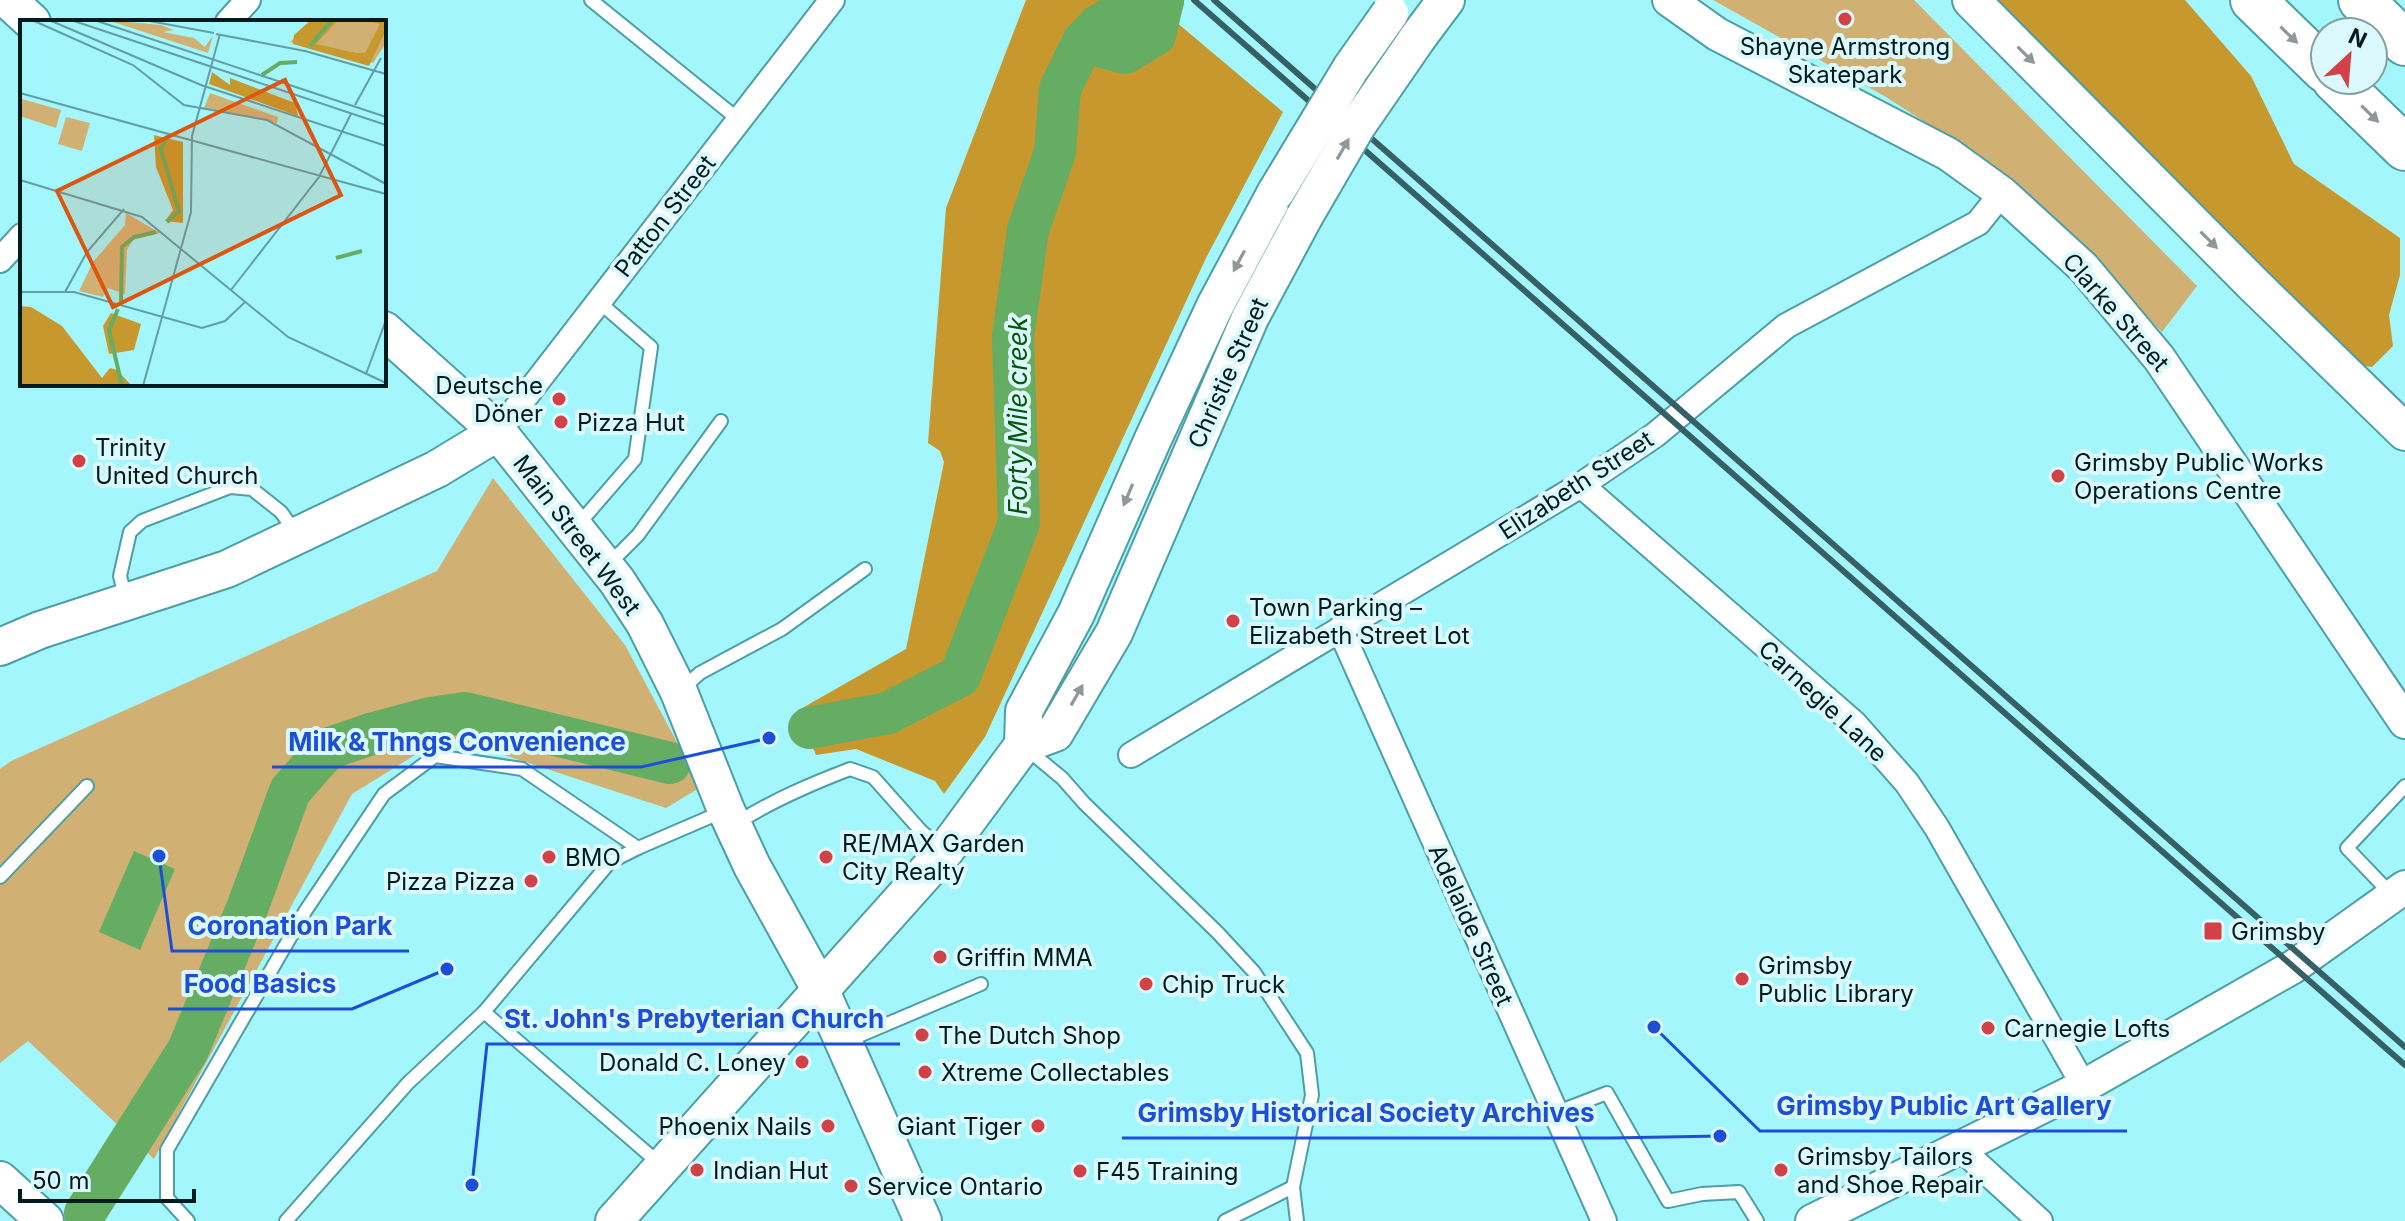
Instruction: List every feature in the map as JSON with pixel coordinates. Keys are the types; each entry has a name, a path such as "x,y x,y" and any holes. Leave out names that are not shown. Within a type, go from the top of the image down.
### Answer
{"highway":[{"path":"2253,0 2309,54"},
{"path":"2361,0 2405,43"},
{"path":"2351,96 2405,148"}],"main road":[{"path":"8,0 30,20"},
{"name":"Christie Street","path":"625,1218 661,1165 945,851 1023,745 1055,733 1114,633 1250,318 1357,126 1446,0"},
{"path":"1971,0 2405,432"},
{"name":"Christie Street","path":"1023,745 1024,711 1076,614 1215,306 1276,192 1351,68 1395,7"},
{"path":"386,332 498,432"},
{"name":"Main Street West","path":"0,647 40,630 227,569 437,469 498,432 606,567 645,624 679,692 729,818 820,989 923,1221"},
{"path":"0,1180 45,1221"}],"street":[{"path":"230,20 248,0"},
{"name":"Patton Street","path":"498,432 832,0"},
{"name":"Clarke Street","path":"1669,0 1717,34 1948,154 2002,193 2084,268 2159,358 2405,722"},
{"name":"Elizabeth Street","path":"1131,755 1581,485 1655,435 1786,326 1978,223 2002,193"},
{"path":"0,260 20,238"},
{"name":"Carnegie Lane","path":"1581,485 1842,712 1907,783 1937,828 2084,1086"},
{"name":"Adelaide Street","path":"1340,629 1604,1221"},
{"path":"1812,1221 2084,1086 2293,967 2399,892"},
{"path":"1960,1148 2040,1221"}],"lane":[{"path":"591,0 739,120"},
{"path":"575,528 635,459 651,347 599,302"},
{"path":"606,567 638,535 721,421"},
{"path":"126,602 120,576 130,532 142,521 230,487 252,489 281,512 298,536"},
{"path":"679,692 700,673 782,629 865,569"},
{"path":"1023,745 1062,778 1236,952 1254,972 1307,1053 1312,1095 1293,1187 1297,1221"},
{"path":"188,1221 167,1198 167,1150 306,910 384,794 435,756 522,769 638,848"},
{"path":"286,1221 408,1083 484,1012 610,862 638,848 762,807 850,769 873,777 921,831 945,851"},
{"path":"0,877 87,786"},
{"path":"2399,892 2347,848 2405,786"},
{"path":"844,1043 981,984"},
{"path":"484,1012 661,1165"},
{"path":"1555,1113 1607,1093 1668,1201 1702,1194 1739,1192 1757,1221"},
{"path":"1225,1221 1293,1187"}],"shaded area":[{"path":"1026,0 1150,0 1283,112 1206,258 985,737 944,794 935,781 856,749 816,755 797,711 906,649 944,462 940,451 928,443 946,208"},
{"path":"1713,0 1914,0 2197,286 2162,332 2010,177 1886,97"},
{"path":"1991,0 2185,0 2251,76 2294,164 2400,238 2400,275 2389,315 2393,346 2372,367 2358,365"},
{"path":"493,478 625,645 701,787 666,808 446,736 352,794 154,1159 28,1041 0,1063 0,769 11,761 437,571"},
{"path":"134,851 175,869 140,950 99,932"}],"waterway":[{"name":"Forty Mile creek","path":"809,728 888,713 960,676 1019,523 1013,337 1028,230 1055,152 1060,89 1083,42 1125,53 1155,35 1163,0"},
{"name":"Forty Mile creek","path":"1083,42 1099,25 1118,14 1134,15 1163,1"},
{"name":"Forty Mile creek","path":"85,1213 188,1050 248,906 290,791 327,749 430,718 465,713 670,763"}],"railway":[{"path":"1194,0 2405,1065"},
{"path":"1214,0 2405,1047"}],"place":[{"name":"Shayne Armstrong Skatepark","path":"1845,19"},
{"name":"Deutsche Döner","path":"559,399"},
{"name":"Pizza Hut","path":"561,422"},
{"name":"Trinity United Church","path":"79,461"},
{"name":"Grimsby Public Works Operations Centre","path":"2058,476"},
{"name":"Town Parking – Elizabeth Street Lot","path":"1233,621"},
{"name":"Milk & Thngs Convenience","path":"769,738"},
{"name":"Coronation Park","path":"159,856"},
{"name":"BMO","path":"549,857"},
{"name":"RE/MAX Garden City Realty","path":"826,857"},
{"name":"Pizza Pizza","path":"531,881"},
{"name":"Grimsby","path":"2213,931"},
{"name":"Griffin MMA","path":"940,957"},
{"name":"Food Basics","path":"447,969"},
{"name":"Grimsby Public Library","path":"1742,979"},
{"name":"Chip Truck","path":"1146,984"},
{"name":"Grimsby Public Art Gallery","path":"1654,1027"},
{"name":"Carnegie Lofts","path":"1988,1028"},
{"name":"The Dutch Shop","path":"922,1035"},
{"name":"Donald C. Loney","path":"802,1062"},
{"name":"Xtreme Collectables","path":"925,1072"},
{"name":"Phoenix Nails","path":"828,1126"},
{"name":"Giant Tiger","path":"1038,1126"},
{"name":"Grimsby Historical Society Archives","path":"1720,1136"},
{"name":"Indian Hut","path":"697,1170"},
{"name":"Grimsby Tailors and Shoe Repair","path":"1781,1170"},
{"name":"F45 Training","path":"1080,1171"},
{"name":"St. John's Prebyterian Church","path":"472,1185"},
{"name":"Service Ontario","path":"851,1186"}]}
